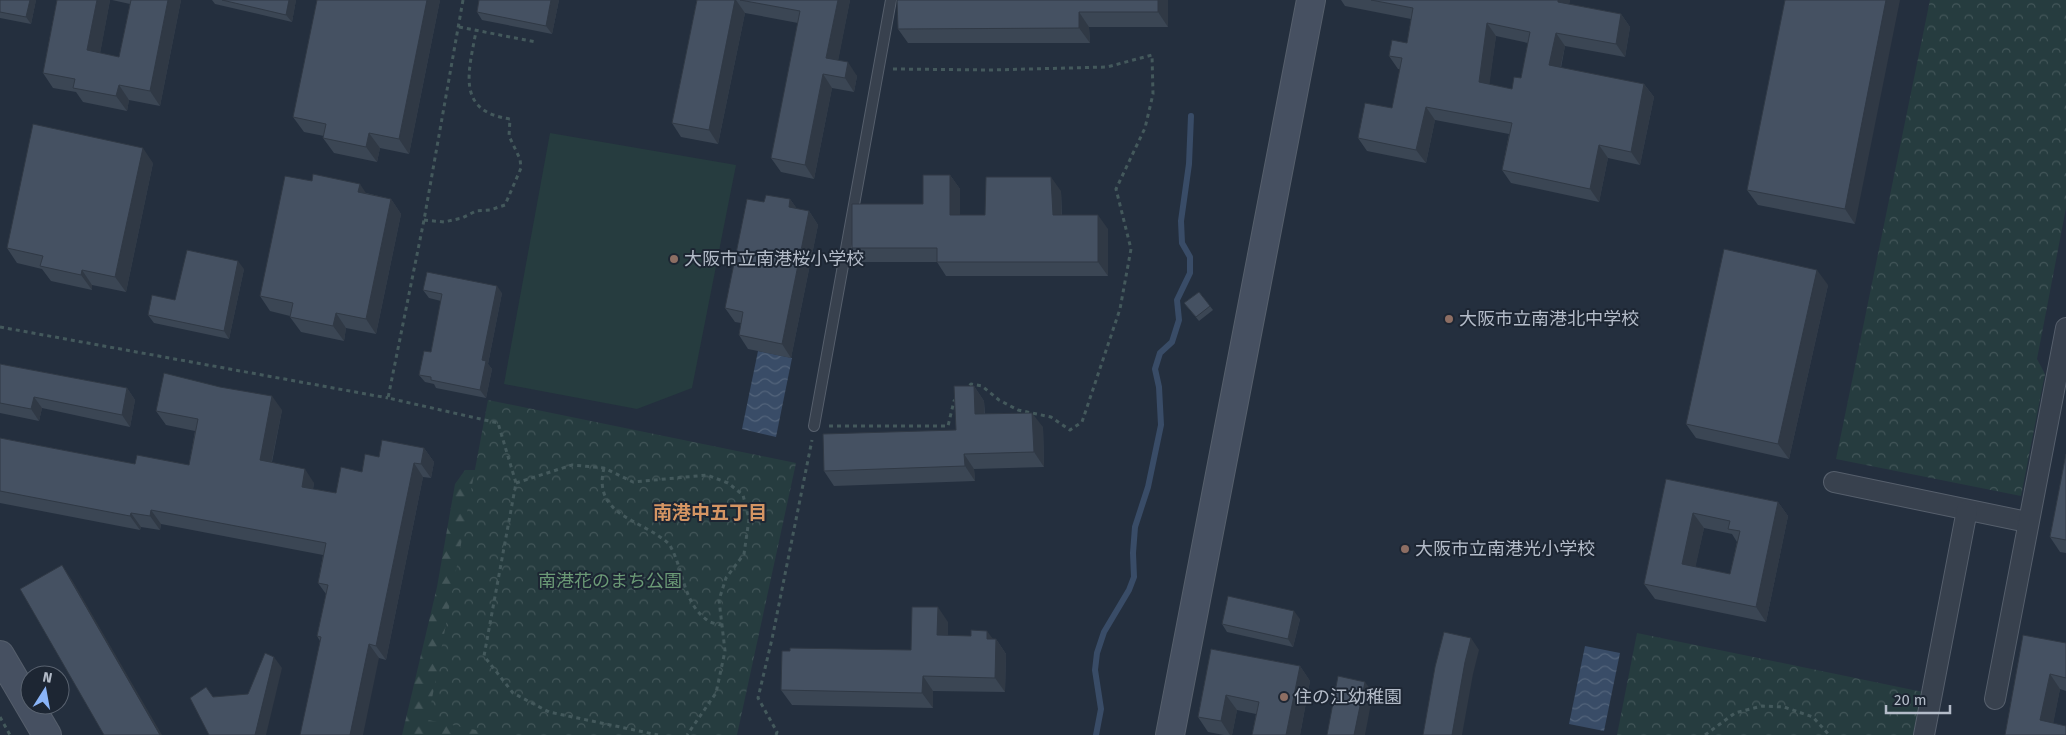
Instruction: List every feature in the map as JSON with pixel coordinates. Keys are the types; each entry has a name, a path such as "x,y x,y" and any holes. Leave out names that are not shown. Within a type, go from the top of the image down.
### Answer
{"street":[{"path":"1170,735 1311,0"},
{"path":"1995,699 2066,328"},
{"path":"1834,482 2028,522"},
{"path":"1924,735 1967,510"},
{"path":"0,655 47,735"}],"lane":[{"path":"814,426 877,69 891,0"}],"path":[{"path":"388,398 424,220 463,0"},
{"path":"459,27 536,42"},
{"path":"424,220 444,222 462,218 476,211 490,210 504,205 521,168 520,159 509,136 510,119 486,112 469,92 470,65 476,30"},
{"path":"877,69 991,70 1106,67 1152,55 1153,94 1145,128 1116,189 1131,249 1120,309 1082,422 1070,430 1051,417 1018,410 999,400 982,386 971,384 965,390"},
{"path":"0,326 388,398 498,423 516,483 484,656 513,693 549,712 658,735"},
{"path":"776,735 777,732 758,698 772,639 814,426 948,426 954,401 959,395"},
{"path":"516,483 572,465 604,468 633,482 707,474 728,483 743,495 749,519 744,554 726,578 718,600 725,650 716,693 687,735"},
{"path":"604,468 602,492 612,508 669,544 674,551 686,589 697,610 708,622 722,625"},
{"path":"1705,735 1735,712 1762,706 1784,707 1813,717 1829,735"},
{"path":"0,717 10,735"}],"green space":[{"path":"1930,0 2066,0 2066,208 2037,359 2045,374 2021,496 1836,459"},
{"path":"550,133 736,165 692,388 637,409 504,384"},
{"name":"南港花のまち公園","path":"488,400 796,463 737,735 500,735 428,720"},
{"path":"465,470 482,470 536,735 402,735 437,587 455,484"},
{"path":"1637,633 1923,692 1915,735 1617,735"}],"water":[{"path":"758,351 792,358 776,437 742,429"},
{"path":"1585,646 1620,653 1604,731 1569,724"}],"building":[{"path":"0,0 30,0 26,17 0,12"},
{"path":"57,0 97,0 87,50 119,57 131,0 168,0 150,91 119,85 116,96 73,88 75,79 43,73"},
{"path":"222,0 289,0 286,15"},
{"path":"317,0 427,0 399,139 369,133 366,147 323,138 326,124 293,117"},
{"path":"479,0 551,0 546,26 477,12"},
{"path":"697,0 735,0 709,130 672,123"},
{"path":"740,0 838,0 826,58 848,62 845,78 823,74 805,165 771,158 800,11"},
{"path":"897,0 1158,0 1158,12 1079,12 1079,28 898,29"},
{"path":"1371,0 1558,0 1558,2 1621,14 1616,44 1556,33 1549,65 1644,84 1631,152 1599,145 1590,189 1502,170 1512,123 1426,107 1416,150 1358,138 1365,103 1392,108 1402,58 1389,56 1392,40 1407,43 1413,8","holes":["1487,23 1530,32 1521,78 1514,77 1512,89 1479,82"]},
{"path":"1785,0 1886,0 1845,209 1747,190"},
{"path":"33,124 143,148 115,277 82,270 81,275 40,266 43,256 7,248"},
{"path":"313,174 360,184 358,192 391,199 366,319 336,313 333,326 290,317 293,303 260,296 285,176 312,181"},
{"path":"923,175 950,175 950,215 985,215 986,177 1051,177 1053,215 1098,215 1098,262 937,262 937,248 852,248 852,204 923,204"},
{"path":"766,195 790,199 789,207 809,211 782,344 739,335 743,312 725,308 747,199 764,202"},
{"path":"1724,249 1817,270 1778,444 1686,424"},
{"path":"187,250 238,261 224,331 148,315 152,295 175,300"},
{"path":"427,272 497,286 482,360 486,361 480,390 431,380 431,377 419,375 424,351 431,352 442,294 423,290"},
{"path":"1199,292 1210,306 1196,317 1184,303"},
{"path":"0,364 127,388 122,415 34,397 31,409 0,403"},
{"path":"164,373 220,387 272,396 260,460 305,469 302,487 336,493 341,467 362,472 365,454 379,457 382,440 424,448 421,464 414,463 376,646 369,644 350,735 300,735 321,637 317,636 328,585 318,583 326,543 151,510 150,516 131,513 130,516 0,491 0,438 135,464 137,455 189,465 198,419 156,411"},
{"path":"954,386 974,386 975,414 1032,413 1034,452 964,454 965,466 824,471 823,434 956,430"},
{"path":"2066,454 2066,540 2050,537"},
{"path":"1666,479 1778,502 1756,607 1644,584","holes":["1693,513 1730,521 1728,529 1740,531 1730,574 1682,564"]},
{"path":"62,565 160,735 104,735 70,676 70,665 64,665 20,589"},
{"path":"1228,596 1294,611 1288,639 1222,624"},
{"path":"912,607 938,607 937,635 971,636 971,630 987,631 987,639 996,639 995,678 923,676 922,693 781,690 782,651 790,651 790,648 911,650"},
{"path":"1444,632 1471,638 1452,735 1423,735 1435,667"},
{"path":"2023,635 2066,643 2066,678 2050,674 2040,720 2066,726 2066,735 2005,735"},
{"path":"1211,649 1300,666 1286,735 1252,735 1259,702 1226,695 1221,721 1198,717"},
{"path":"265,653 274,657 255,735 209,735 190,698 206,687 213,697 248,694"},
{"path":"1338,676 1365,682 1354,735 1327,735"}],"waterway":[{"path":"1096,735 1101,709 1095,670 1097,653 1104,632 1129,590 1134,577 1135,527 1148,487 1161,425 1159,387 1155,369 1160,353 1172,342 1179,320 1177,300 1190,273 1190,257 1182,243 1181,221 1189,164 1191,116"}],"place":[{"name":"大阪市立南港桜小学校","path":"674,259"},
{"name":"大阪市立南港北中学校","path":"1449,319"},
{"name":"大阪市立南港光小学校","path":"1405,549"},
{"name":"住の江幼稚園","path":"1284,697"}],"district":[{"name":"南港中五丁目","path":"710,512"}]}
